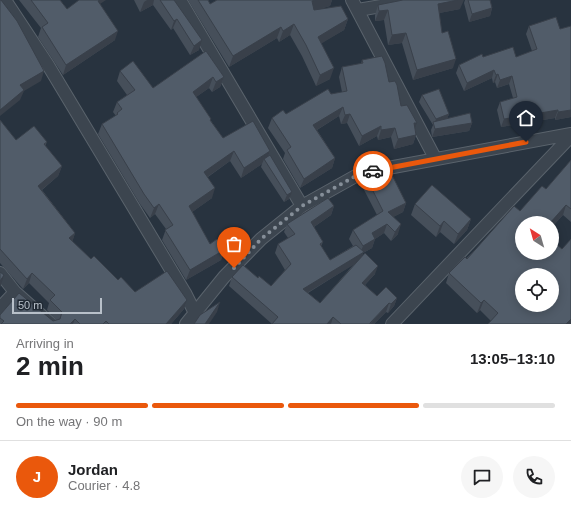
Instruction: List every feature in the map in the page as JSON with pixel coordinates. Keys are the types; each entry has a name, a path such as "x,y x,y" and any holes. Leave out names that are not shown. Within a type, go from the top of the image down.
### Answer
{"street":[{"path":"5,0 48,65 185,293 195,313"},
{"path":"180,0 302,206"},
{"path":"415,0 355,5 435,158"},
{"path":"186,324 224,278 261,239 302,206 361,173 435,158 571,135"},
{"path":"392,324 571,135"},
{"path":"0,273 15,292 51,324"},
{"path":"0,308 15,292"}],"building":[{"path":"0,0 17,21 44,71 20,85 24,90 0,110"},
{"path":"31,0 60,0 67,9 79,0 100,0 98,1 118,31 66,65 42,27 48,23"},
{"path":"160,0 174,0 202,40 194,46 177,19 174,21"},
{"path":"198,0 208,0 210,4 217,0 316,0 312,1 314,10 341,6 348,19 318,37 334,68 320,75 294,24 283,31 281,27 233,56"},
{"path":"403,0 458,0 438,4 442,33 448,31 456,59 417,70 406,33 392,35 388,10 379,11 378,5"},
{"path":"468,0 490,0 492,8 472,14"},
{"path":"556,17 560,29 571,26 571,110 558,112 558,110 504,119 500,102 517,97 512,76 500,80 498,74 496,75 494,70 467,83 459,65 482,54 483,57 513,47 516,57 537,49 529,26"},
{"path":"206,51 224,77 216,82 213,77 193,92 211,119 210,120 223,138 253,121 270,151 244,168 234,151 204,172 215,188 189,206 210,244 217,239 224,250 190,270 165,230 173,225 159,204 154,208 144,194 102,124 118,114 117,113 122,109 117,102 135,90 120,71 133,61 153,88"},
{"path":"382,56 389,82 395,81 397,85 401,106 407,105 417,123 414,123 416,135 398,139 395,128 381,130 381,126 362,136 350,114 345,115 343,107 313,125 335,158 304,179 287,150 291,147 272,118 283,110 286,114 328,89 331,94 347,91 342,67 363,63 362,60"},
{"path":"439,89 449,114 436,119 422,95"},
{"path":"470,113 472,123 435,129 433,122"},
{"path":"0,120 16,140 34,126 47,142 44,144 62,166 38,186 75,233 69,238 91,259 94,256 118,280 121,277 135,292 167,271 187,300 166,324 109,324 106,321 103,324 80,324 75,319 70,324 1,324 4,321 0,318 0,315 19,293 53,321 60,319 62,312 50,300 55,295 32,273 27,279 0,249"},
{"path":"270,155 292,192 287,195 264,159"},
{"path":"571,160 571,209 566,205 556,216 515,216 515,260 559,260 559,247 562,249 571,239 571,319 566,324 488,324 498,313 484,300 481,303 449,273 465,257 467,259 514,206 520,211 542,186 546,189"},
{"path":"388,167 406,203 388,212 401,224 395,232 387,224 372,233 375,239 363,246 353,230 383,211 365,175 375,169"},
{"path":"432,185 471,219 458,234 444,221 440,226 415,204"},
{"path":"328,198 334,206 311,222 323,242 320,244 330,260 356,245 364,252 303,289 320,303 365,253 378,266 362,283 377,296 386,287 397,298 391,304 389,303 370,324 341,324 333,317 327,324 272,324 278,317 232,277 243,265 258,278 259,276 271,286 291,264 278,244 295,234 287,224"},
{"path":"0,272 4,275 0,281"},
{"path":"220,302 205,324 194,324 200,315"}],"way so far":[{"path":"234,268 261,239 302,206 361,173 373,171"}],"route":[{"path":"373,171 435,158 526,142"}]}
